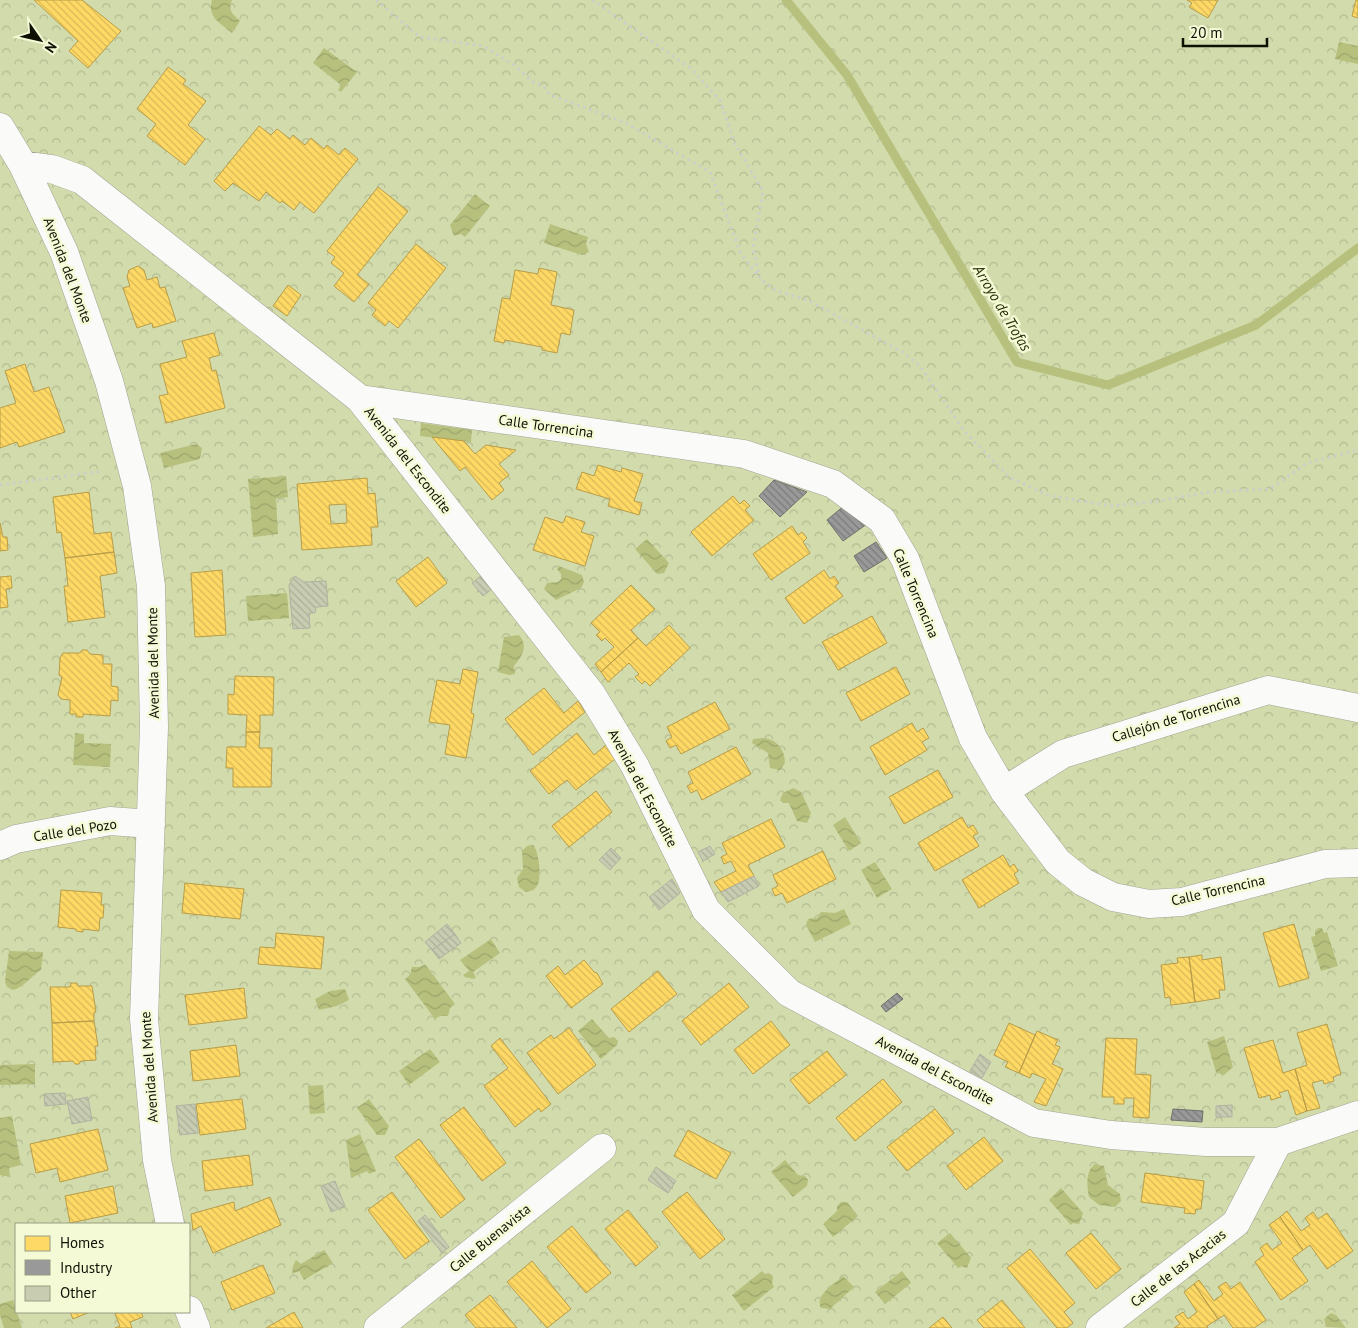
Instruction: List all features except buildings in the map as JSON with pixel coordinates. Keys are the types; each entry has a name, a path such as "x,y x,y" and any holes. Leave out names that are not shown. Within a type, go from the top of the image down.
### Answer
{"street":[{"name":"Avenida del Monte","path":"0,127 23,165 70,270 109,381 137,486 151,586 154,727 144,1019 156,1160 170,1223"},
{"name":"Avenida del Escondite","path":"23,165 52,169 82,180 360,398 592,695 635,766 706,910 789,993 1034,1123 1120,1135 1206,1142 1278,1142"},
{"name":"Calle Torrencina","path":"360,398 744,454 833,484 882,520 905,559 973,738 1004,791 1058,862 1083,882 1113,897 1149,904 1182,902 1325,864 1358,863"},
{"name":"Callejón de Torrencina","path":"1004,791 1063,754 1268,690 1358,708"},
{"name":"Calle del Pozo","path":"0,846 16,839 110,821 151,824"},
{"path":"1278,1142 1358,1114"},
{"name":"Calle de las Acacias","path":"1100,1328 1236,1223 1278,1142"},
{"name":"Calle Buenavista","path":"378,1328 602,1148"},
{"path":"190,1313 196,1328"}],"path":[{"path":"376,0 420,37 483,46 516,66 533,82 544,86 550,95 624,122 670,147 710,172 740,254 760,279 775,290 810,302 902,352 920,366 965,432 1009,477 1047,495 1112,506 1159,501 1208,492 1270,489 1307,463 1358,450"},
{"path":"592,0 690,68 720,100 735,144 763,191 753,248 760,279"},
{"path":"0,485 104,471"}],"green space":[{"path":"0,0 1358,0 1358,1328 0,1328"}],"water":[{"path":"212,0 232,0 230,7 240,21 232,33 219,23 213,15 211,11"},
{"path":"1339,42 1358,46 1358,64 1335,59"},
{"path":"324,48 357,72 341,92 338,90 341,85 313,63"},
{"path":"475,194 490,206 465,237 461,234 454,236 450,225"},
{"path":"550,224 588,237 586,244 589,252 582,255 544,243"},
{"path":"421,423 472,430 471,442 420,436"},
{"path":"196,444 202,448 200,459 164,468 160,453"},
{"path":"286,476 288,497 276,499 278,534 253,537 248,479"},
{"path":"647,539 669,563 664,573 657,574 635,549"},
{"path":"559,566 582,575 584,582 581,588 556,600 544,589 547,583 558,582 561,579 561,574 557,569"},
{"path":"287,593 289,618 248,621 246,596"},
{"path":"519,635 524,647 522,655 514,666 515,674 509,675 498,672 504,637"},
{"path":"75,733 84,734 84,743 111,744 110,767 73,765"},
{"path":"763,738 772,740 782,750 785,763 780,770 770,768 768,753 752,743 753,739"},
{"path":"793,788 801,792 811,813 807,823 797,821 789,803 783,803 780,800 783,793"},
{"path":"845,817 861,843 849,851 833,825"},
{"path":"533,845 538,858 539,882 535,888 526,892 519,887 517,878 523,869 522,851 527,846"},
{"path":"875,862 892,889 877,898 861,870"},
{"path":"844,909 851,924 815,942 806,925 808,919 817,918 821,912 835,913"},
{"path":"1318,928 1322,928 1324,933 1327,932 1338,966 1321,971 1311,937 1315,936 1315,931"},
{"path":"491,939 500,953 473,972 476,977 474,979 465,977 463,975 469,971 460,960"},
{"path":"9,951 43,952 41,970 20,987 13,990 7,987 5,982"},
{"path":"425,964 455,1004 450,1008 448,1016 440,1016 435,1019 405,979 410,975 412,967 420,967"},
{"path":"345,989 349,1000 337,1006 319,1010 315,999 330,991"},
{"path":"592,1019 609,1038 614,1037 618,1041 617,1045 601,1059 578,1031"},
{"path":"1224,1036 1233,1067 1224,1075 1216,1072 1207,1042"},
{"path":"430,1049 440,1062 409,1085 399,1071"},
{"path":"35,1064 35,1084 0,1085 0,1065"},
{"path":"323,1085 325,1113 310,1114 308,1086"},
{"path":"369,1099 389,1126 385,1135 377,1135 357,1108"},
{"path":"12,1116 21,1165 9,1168 10,1177 0,1175 0,1118"},
{"path":"360,1134 376,1171 369,1174 367,1171 351,1178 346,1140"},
{"path":"785,1160 798,1175 805,1176 808,1180 807,1186 793,1197 771,1172"},
{"path":"1095,1164 1104,1166 1108,1185 1120,1194 1121,1201 1115,1207 1099,1205 1089,1197 1088,1175"},
{"path":"1061,1188 1083,1213 1079,1224 1073,1223 1071,1225 1049,1200"},
{"path":"841,1202 847,1202 858,1216 833,1237 823,1224 837,1211 837,1206"},
{"path":"950,1233 971,1258 967,1268 961,1266 958,1268 937,1243"},
{"path":"324,1250 333,1263 304,1280 299,1271 292,1274 296,1260 301,1264"},
{"path":"762,1271 773,1276 772,1283 774,1287 744,1311 732,1295"},
{"path":"902,1271 911,1283 885,1304 875,1292"},
{"path":"843,1276 854,1287 830,1309 821,1308 820,1299 830,1286"},
{"path":"13,1300 15,1313 17,1313 22,1328 4,1328 0,1315 0,1304"},
{"path":"1331,1313 1336,1315 1346,1328 1326,1327 1324,1319"}],"waterway":[{"name":"Arroyo de Trofas","path":"786,0 847,75 1017,362 1108,385 1256,325 1358,248"}]}
